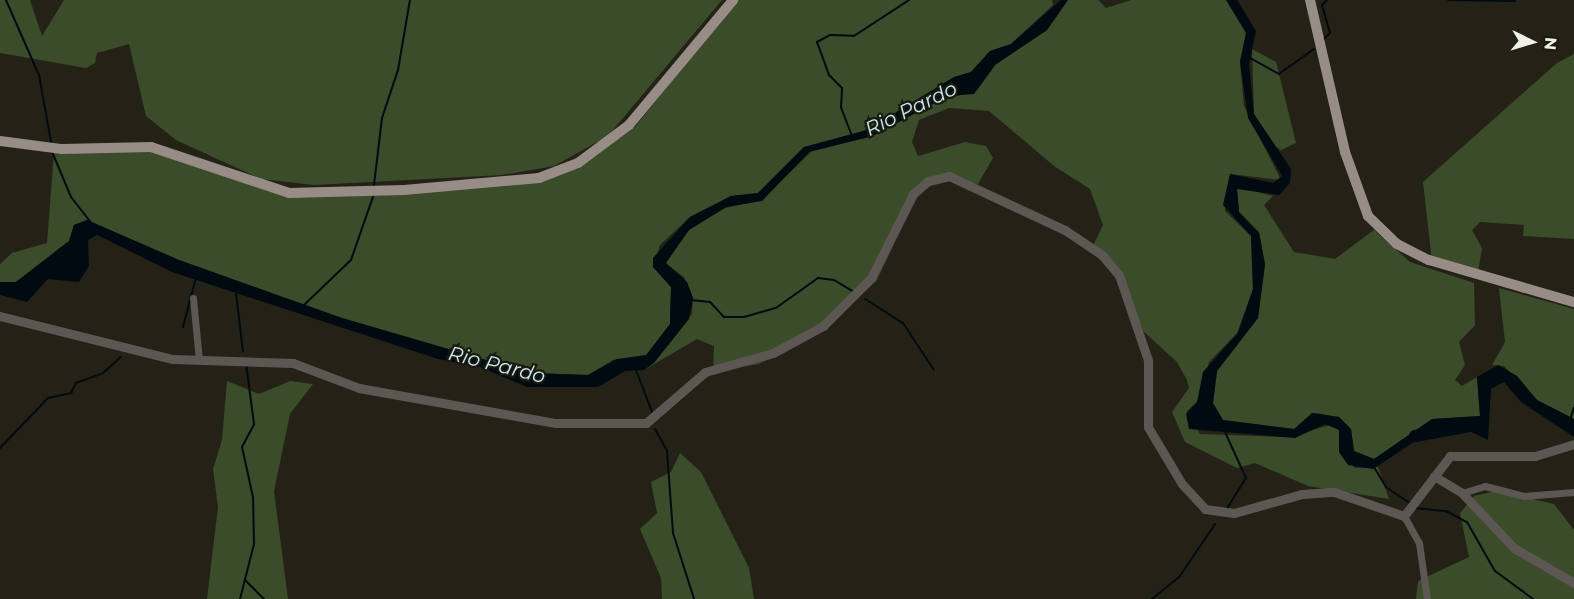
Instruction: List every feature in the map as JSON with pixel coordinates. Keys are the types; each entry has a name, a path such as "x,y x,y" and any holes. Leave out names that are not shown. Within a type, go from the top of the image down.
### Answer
{"main road":[{"path":"0,141 41,148 151,147 289,193 404,190 539,178 578,163 628,125 733,0"},
{"path":"1310,0 1345,152 1368,216 1397,244 1429,260 1574,302"}],"street":[{"path":"0,316 147,354 199,360 293,363 359,388 556,423 646,423 705,372 773,353 823,326 871,278 913,194 935,178 957,177 1065,230 1102,255 1119,275 1148,360 1148,427 1197,504 1234,513 1302,494 1334,492 1410,510"},
{"path":"194,298 199,360"},
{"path":"1410,510 1434,476 1456,455 1535,456 1573,445"},
{"path":"1434,476 1462,493 1514,548 1574,583"},
{"path":"1462,493 1485,486 1524,496 1574,492"},
{"path":"1410,510 1422,553 1427,599"}],"green space":[{"path":"0,0 30,0 42,36 64,0 722,0 608,136 554,166 502,175 314,185 261,179 176,140 146,116 129,44 97,53 95,63 86,68 0,53"},
{"path":"737,0 1052,0 1053,5 1011,44 990,51 971,72 954,77 867,130 804,147 758,193 731,196 690,217 660,245 653,267 671,287 670,324 646,356 613,360 588,375 531,373 342,318 179,260 87,220 74,225 69,241 16,282 0,282 0,264 12,253 47,243 54,152 126,146 194,161 269,191 426,189 576,168 635,127"},
{"path":"1068,0 1098,0 1106,8 1131,0 1226,0 1237,9 1246,33 1240,62 1244,106 1281,180 1230,174 1225,211 1251,236 1253,289 1237,333 1209,362 1197,402 1187,411 1200,434 1289,437 1330,425 1339,430 1339,452 1355,468 1378,467 1389,499 1308,486 1255,463 1237,468 1185,442 1172,412 1189,388 1187,380 1177,362 1144,332 1116,268 1092,248 1103,225 1090,189 1054,166 989,111 949,108 919,120 912,142 918,156 965,142 986,146 993,158 978,184 943,179 917,194 877,280 824,330 759,364 713,372 714,346 697,339 644,370 692,314 693,298 684,277 665,263 689,230 725,208 762,200 813,150 873,136 910,112 978,89 995,65 1047,30"},
{"path":"1252,49 1276,62 1296,143 1281,150 1268,141 1254,114"},
{"path":"1574,54 1574,239 1523,236 1524,225 1480,222 1472,230 1482,248 1478,273 1432,261 1423,182 1557,63"},
{"path":"1244,188 1273,196 1264,205 1294,252 1335,259 1374,230 1410,262 1474,283 1475,325 1459,342 1465,365 1455,380 1462,386 1477,377 1480,416 1432,419 1374,459 1354,451 1351,429 1339,417 1316,413 1294,429 1223,420 1213,403 1217,371 1258,318 1265,264 1259,232 1239,212 1237,189"},
{"path":"1499,288 1574,309 1574,419 1537,400 1504,366 1492,365 1505,342"},
{"path":"227,381 259,394 290,381 313,384 290,414 274,491 288,599 207,599 218,507 213,469 222,440"},
{"path":"680,453 701,472 749,568 754,599 662,599 661,578 640,529 657,513 651,482 671,472"},
{"path":"1496,491 1554,504 1574,530 1574,599 1416,599 1418,581 1469,557 1460,513 1474,496"}],"water":[{"path":"1061,0 1068,0 1047,30 995,65 974,94 947,96 873,136 809,152 762,201 726,207 689,230 666,263 687,282 693,298 689,319 654,363 644,370 625,371 598,387 527,387 480,367 438,359 172,272 97,235 88,240 89,266 79,282 48,279 27,302 0,295 0,282 16,282 69,241 74,225 87,220 179,260 342,318 531,373 588,375 617,359 646,355 670,324 671,287 653,267 653,258 690,217 731,196 758,193 804,147 867,130 954,77 971,72 990,51 1011,44"},
{"path":"1226,0 1237,0 1256,31 1249,64 1254,114 1291,169 1290,183 1279,195 1237,189 1239,212 1259,233 1265,264 1258,318 1217,371 1213,403 1223,420 1294,429 1312,413 1339,417 1351,429 1354,451 1374,459 1432,419 1480,416 1477,377 1498,365 1517,376 1537,400 1574,419 1574,437 1521,402 1504,382 1491,389 1488,440 1461,427 1438,426 1373,469 1348,465 1339,452 1339,430 1325,424 1295,438 1189,429 1186,414 1197,402 1203,372 1238,333 1253,289 1251,236 1223,205 1230,174 1273,183 1282,176 1248,118 1240,62 1246,33"}],"waterway":[{"path":"6,0 39,75 51,142"},
{"path":"374,185 382,118 398,70 410,0"},
{"path":"852,136 841,108 842,88 829,75 817,42 830,35 854,36 909,0"},
{"path":"1324,39 1330,33 1322,5 1327,0"},
{"path":"1448,0 1515,1"},
{"path":"1250,58 1279,74 1314,49"},
{"path":"53,154 71,197 91,223"},
{"path":"303,306 351,260 373,197"},
{"path":"183,327 196,277"},
{"path":"691,300 710,302 724,317 744,317 776,308 818,278 834,280 852,291"},
{"path":"236,293 243,352"},
{"path":"865,299 903,323 934,370"},
{"path":"0,448 48,398 71,393 76,383 103,373 121,357"},
{"path":"240,599 254,544 253,497 242,447 254,424 246,363"},
{"path":"636,370 653,414"},
{"path":"1570,420 1574,408"},
{"name":"Rio Pardo","path":"1415,436 1482,424"},
{"path":"655,429 667,451 673,533 694,599"},
{"path":"1225,432 1246,478 1226,510"},
{"path":"1374,467 1386,487 1411,504"},
{"path":"1415,508 1446,511 1467,522 1495,571 1533,599"},
{"path":"1152,599 1180,576 1215,524"},
{"path":"245,580 264,599"}]}
